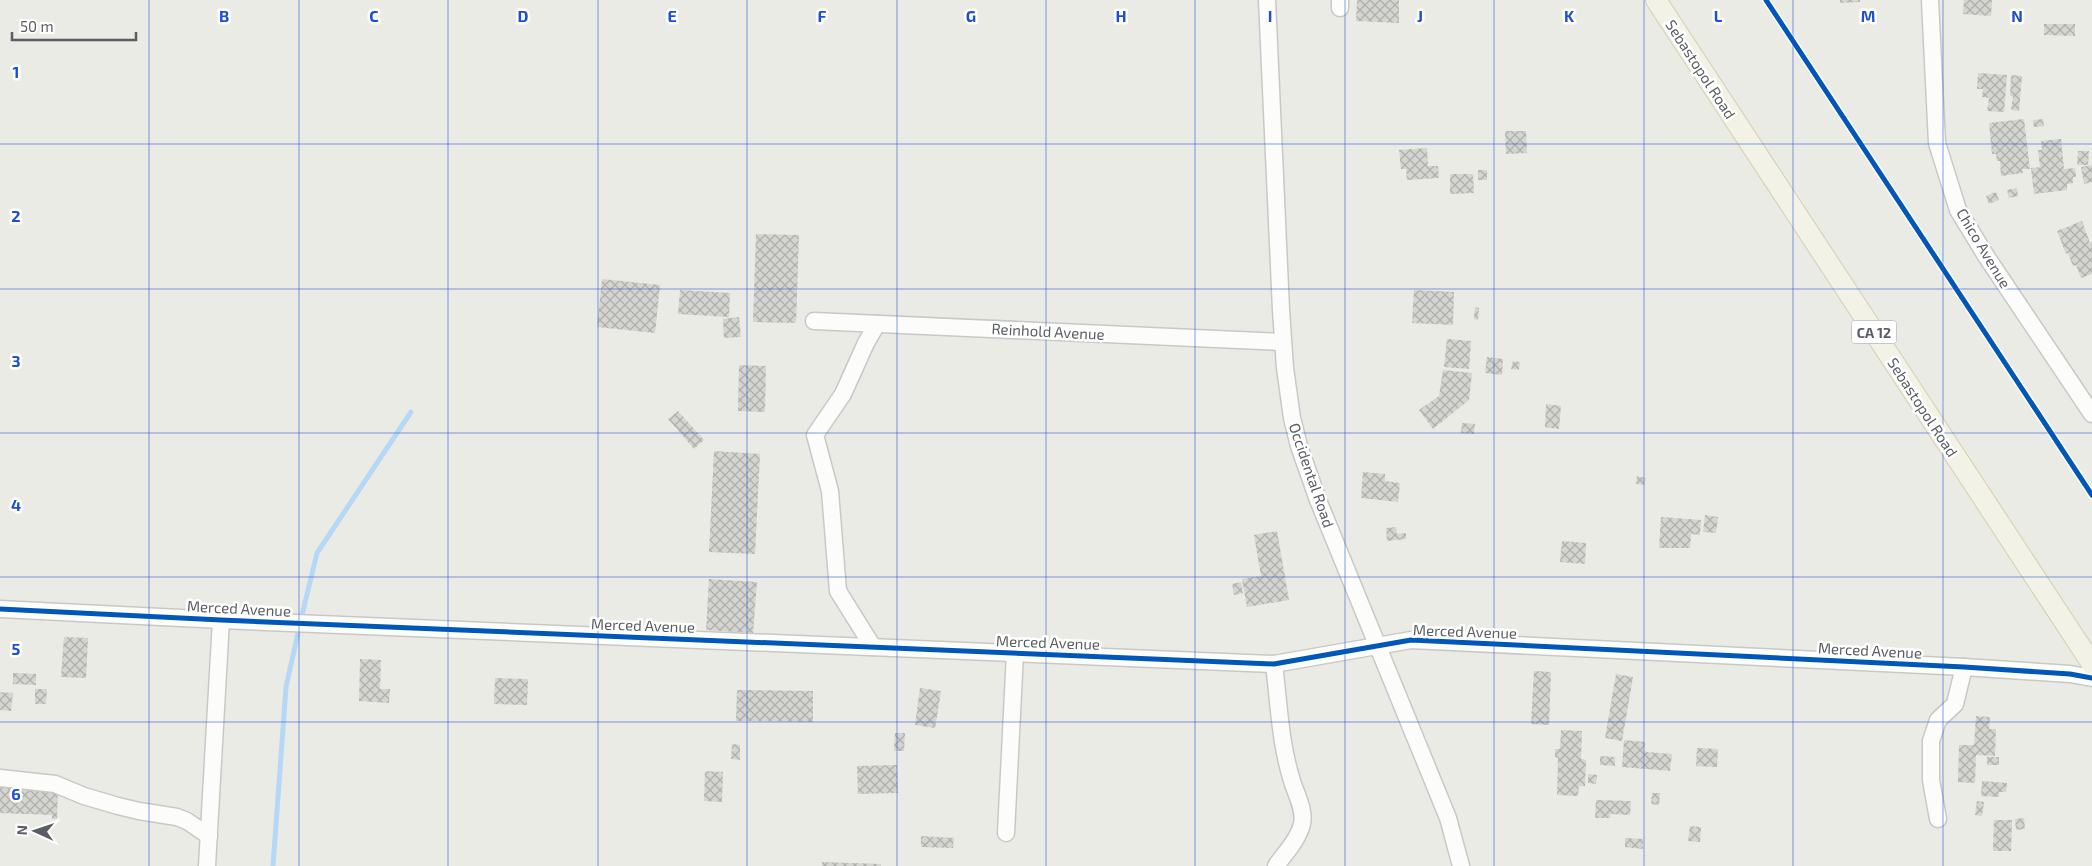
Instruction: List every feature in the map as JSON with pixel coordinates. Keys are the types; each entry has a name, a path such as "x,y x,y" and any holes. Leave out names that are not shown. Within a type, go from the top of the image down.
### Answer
{"main road":[{"name":"Sebastopol Road","path":"1656,0 2092,664"}],"street":[{"name":"Occidental Road","path":"1267,0 1283,342 1288,392 1299,446 1318,500 1448,818 1461,866"},
{"name":"Chico Avenue","path":"1930,0 1937,143 1958,210 1986,256 2092,414"},
{"name":"Reinhold Avenue","path":"814,321 1283,342"},
{"path":"873,647 838,592 830,491 815,435 842,394 877,324"},
{"name":"Merced Avenue","path":"0,609 1274,664 1411,640 1964,667 2070,674 2092,678"},
{"path":"207,866 221,620"},
{"path":"1006,833 1015,653"},
{"path":"1274,664 1282,735 1290,776 1302,811 1302,824 1295,840 1276,866"},
{"path":"1938,819 1931,780 1931,741 1938,720 1954,704 1964,667"},
{"path":"0,778 55,784 84,796 118,806 177,817 187,821 209,836"}],"building":[{"path":"1357,0 1399,0 1399,23 1356,21"},
{"path":"1840,0 1860,0 1860,2 1840,3"},
{"path":"1964,0 1992,0 1991,16 1963,14"},
{"path":"2044,24 2075,24 2075,36 2044,35"},
{"path":"1978,73 2007,75 2004,112 1987,111 1989,98 1982,97 1983,89 1977,89"},
{"path":"2011,75 2022,76 2019,111 2011,110 2013,96 2010,96"},
{"path":"2024,119 2030,169 2022,169 2023,173 2001,176 2000,161 1997,161 1996,154 1992,154 1989,123"},
{"path":"2043,119 2044,126 2034,127 2033,120"},
{"path":"1505,131 1526,131 1527,153 1506,154"},
{"path":"2061,139 2064,169 2075,168 2076,177 2073,177 2073,183 2067,184 2067,190 2034,194 2031,168 2040,167 2038,150 2042,150 2041,141"},
{"path":"1427,148 1428,166 1438,166 1439,178 1407,180 1406,169 1401,169 1399,150"},
{"path":"2078,151 2089,151 2088,165 2077,165"},
{"path":"2092,165 2092,182 2084,184 2081,167"},
{"path":"1478,170 1487,170 1487,180 1478,180"},
{"path":"1450,174 1473,174 1474,193 1450,194"},
{"path":"2017,188 2018,196 2009,198 2007,190"},
{"path":"1996,192 1999,200 1989,204 1986,196"},
{"path":"2082,221 2090,243 2092,242 2092,274 2081,278 2076,265 2073,266 2068,253 2066,254 2057,231"},
{"path":"756,234 799,235 796,323 753,322"},
{"path":"602,279 660,285 655,333 597,327"},
{"path":"680,290 730,293 729,317 678,314"},
{"path":"1414,290 1454,292 1453,325 1412,323"},
{"path":"1475,307 1479,308 1478,320 1474,319"},
{"path":"739,317 741,337 724,338 723,319"},
{"path":"1447,339 1471,341 1469,369 1444,367"},
{"path":"1487,357 1503,359 1502,375 1485,373"},
{"path":"1513,361 1520,362 1519,370 1511,369"},
{"path":"739,365 766,366 765,412 738,411"},
{"path":"1443,370 1472,373 1469,400 1433,429 1419,410 1439,396"},
{"path":"1546,404 1561,406 1559,429 1545,427"},
{"path":"678,411 704,440 694,449 668,419"},
{"path":"1462,423 1475,424 1474,434 1461,433"},
{"path":"714,451 760,454 755,554 709,552"},
{"path":"1363,472 1385,474 1385,481 1400,483 1398,502 1361,498"},
{"path":"1637,476 1646,478 1644,485 1636,484"},
{"path":"1705,515 1718,517 1716,533 1703,532"},
{"path":"1661,517 1701,520 1700,535 1691,534 1690,548 1659,548"},
{"path":"1396,527 1397,534 1406,533 1406,539 1387,541 1386,528"},
{"path":"1277,531 1289,600 1247,607 1242,579 1261,576 1254,535"},
{"path":"1562,541 1586,543 1585,564 1560,562"},
{"path":"709,579 757,582 753,633 706,630"},
{"path":"1241,582 1243,593 1234,595 1232,584"},
{"path":"64,637 88,638 86,678 61,677"},
{"path":"360,659 381,660 380,689 390,689 389,703 359,701"},
{"path":"1534,671 1551,672 1549,725 1531,724"},
{"path":"13,673 36,674 36,685 13,684"},
{"path":"1616,674 1633,677 1622,741 1605,738"},
{"path":"495,678 528,679 527,705 494,704"},
{"path":"920,688 941,691 935,728 915,725"},
{"path":"35,689 47,689 46,704 35,704"},
{"path":"737,690 813,691 813,722 736,721"},
{"path":"0,692 13,693 11,711 0,710"},
{"path":"1976,716 1990,717 1989,729 1996,729 1995,756 1976,755 1975,783 1958,782 1959,745 1974,745"},
{"path":"1561,730 1582,731 1581,759 1586,760 1585,786 1579,786 1578,796 1557,795 1558,758 1555,757 1555,749 1560,749"},
{"path":"895,733 905,733 904,751 894,751"},
{"path":"1624,740 1645,742 1644,750 1646,752 1672,754 1670,771 1622,767"},
{"path":"732,744 740,745 740,760 731,759"},
{"path":"1697,748 1718,749 1717,767 1696,766"},
{"path":"1600,756 1615,757 1615,766 1600,765"},
{"path":"1987,757 1999,757 1999,765 1987,765"},
{"path":"897,765 898,793 858,794 857,766"},
{"path":"705,771 723,772 722,802 704,801"},
{"path":"1588,774 1597,775 1596,784 1588,783"},
{"path":"1982,781 2007,783 2006,792 1999,792 1999,797 1981,796"},
{"path":"0,784 58,787 57,819 52,819 52,815 0,813"},
{"path":"1652,793 1660,793 1659,805 1651,804"},
{"path":"1596,800 1631,801 1630,815 1610,814 1610,818 1595,818"},
{"path":"1977,801 1984,802 1982,816 1975,815"},
{"path":"2024,818 2025,829 2016,830 2015,819"},
{"path":"1994,820 2012,820 2011,851 1993,851"},
{"path":"1690,826 1701,827 1700,842 1688,841"},
{"path":"921,836 954,838 953,848 921,847"},
{"path":"1625,838 1643,839 1643,849 1625,847"},
{"path":"822,862 881,864 881,866 822,866"}],"waterway":[{"path":"302,615 317,553 411,412"},
{"path":"273,866 286,687 298,633"}],"cycle path":[{"path":"1766,0 2092,495"},
{"path":"0,609 1274,664 1411,640 1964,667 2070,674 2092,678"}]}
